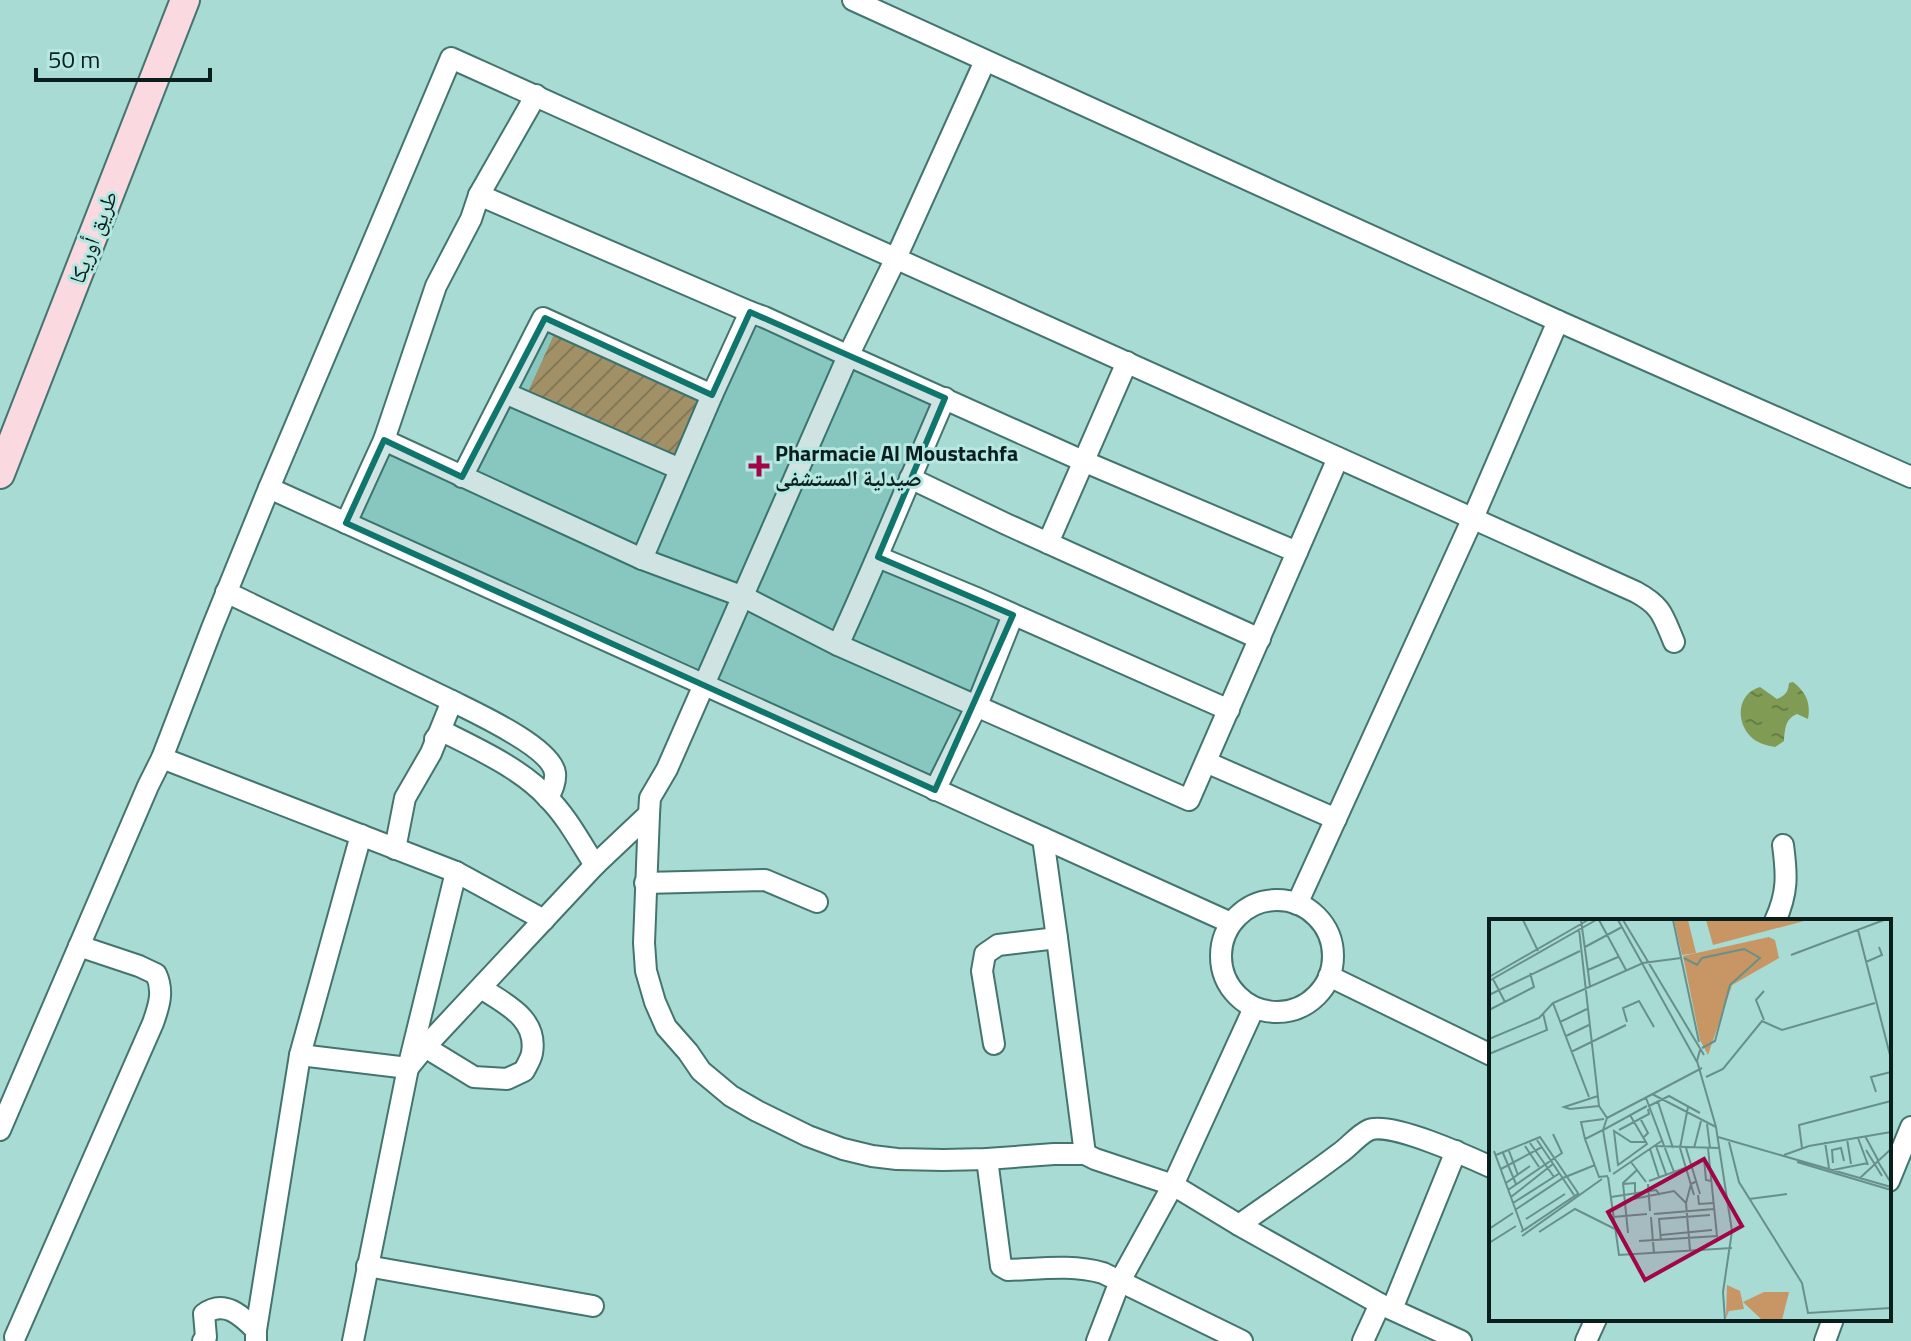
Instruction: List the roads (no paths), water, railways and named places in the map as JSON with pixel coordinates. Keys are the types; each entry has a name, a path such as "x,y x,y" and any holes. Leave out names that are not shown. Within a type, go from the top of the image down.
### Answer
{"street":[{"name":"طريق أوريكا","path":"0,474 185,0"},
{"path":"853,0 1558,321 1911,477"},
{"path":"0,1130 162,758 269,488 449,60 453,58 1636,592 1653,601 1663,615 1674,642"},
{"path":"985,61 848,356 667,769 650,798 644,943 646,971 655,1002 666,1027 701,1071 731,1096 808,1136 843,1149 897,1159 1085,1154 1173,1185 1386,1307 1461,1341"},
{"path":"346,523 384,440 436,286 471,219 479,195 536,95"},
{"path":"479,195 1297,552"},
{"path":"642,559 750,312"},
{"path":"462,477 541,320 545,318 712,395"},
{"path":"1297,904 1473,518 1558,321"},
{"path":"1048,543 1127,362"},
{"path":"505,393 680,469"},
{"path":"838,645 945,398"},
{"path":"384,440 642,559 744,597 838,645 1189,800 1338,458"},
{"path":"910,478 1260,639"},
{"path":"269,488 1231,923"},
{"path":"878,557 1229,710"},
{"path":"226,592 452,701 530,743 544,753 556,775 548,798"},
{"path":"935,790 977,705 1013,615"},
{"path":"395,849 405,798 431,753 452,701"},
{"path":"435,739 442,731 516,772 548,798 595,865"},
{"path":"162,758 456,872 544,920"},
{"path":"1206,762 1336,819"},
{"path":"408,1068 595,865 649,814"},
{"path":"256,1335 300,1055 361,835"},
{"path":"1043,838 1085,1154"},
{"path":"1776,919 1786,886 1783,845"},
{"path":"353,1341 408,1068 456,872"},
{"path":"645,883 765,880 817,902"},
{"path":"1281,900 1297,904 1320,920 1330,937 1333,961 1329,976 1317,995 1299,1008 1277,1012 1254,1008 1233,992 1224,975 1221,949 1225,934 1231,923 1246,909 1261,902 1281,900"},
{"path":"994,1044 982,971 985,954 998,945 1057,938"},
{"path":"12,1336 159,1006 161,991 156,974 79,946"},
{"path":"1329,976 1489,1054"},
{"path":"425,1047 474,1077 507,1079 524,1071 532,1052 531,1028 520,1014 481,988"},
{"path":"1097,1341 1120,1281 1173,1185 1254,1008"},
{"path":"300,1055 408,1068"},
{"path":"1891,1176 1911,1127"},
{"path":"1239,1225 1343,1152 1369,1130 1398,1132 1456,1151 1489,1166"},
{"path":"1363,1341 1386,1307 1456,1151"},
{"path":"987,1159 1002,1268 1089,1269 1103,1273 1242,1341"},
{"path":"367,1266 593,1306"},
{"path":"203,1341 206,1337 204,1314 219,1307 240,1314 256,1335"},
{"path":"1586,1341 1595,1321"},
{"path":"1825,1341 1832,1321"}],"water":[{"path":"1793,682 1806,698 1808,719 1797,714 1790,719 1784,741 1775,747 1755,740 1742,722 1743,701 1760,687 1777,699"}],"place":[{"name":"Pharmacie Al Moustachfa صيدلية المستشفى","path":"759,466"}]}
